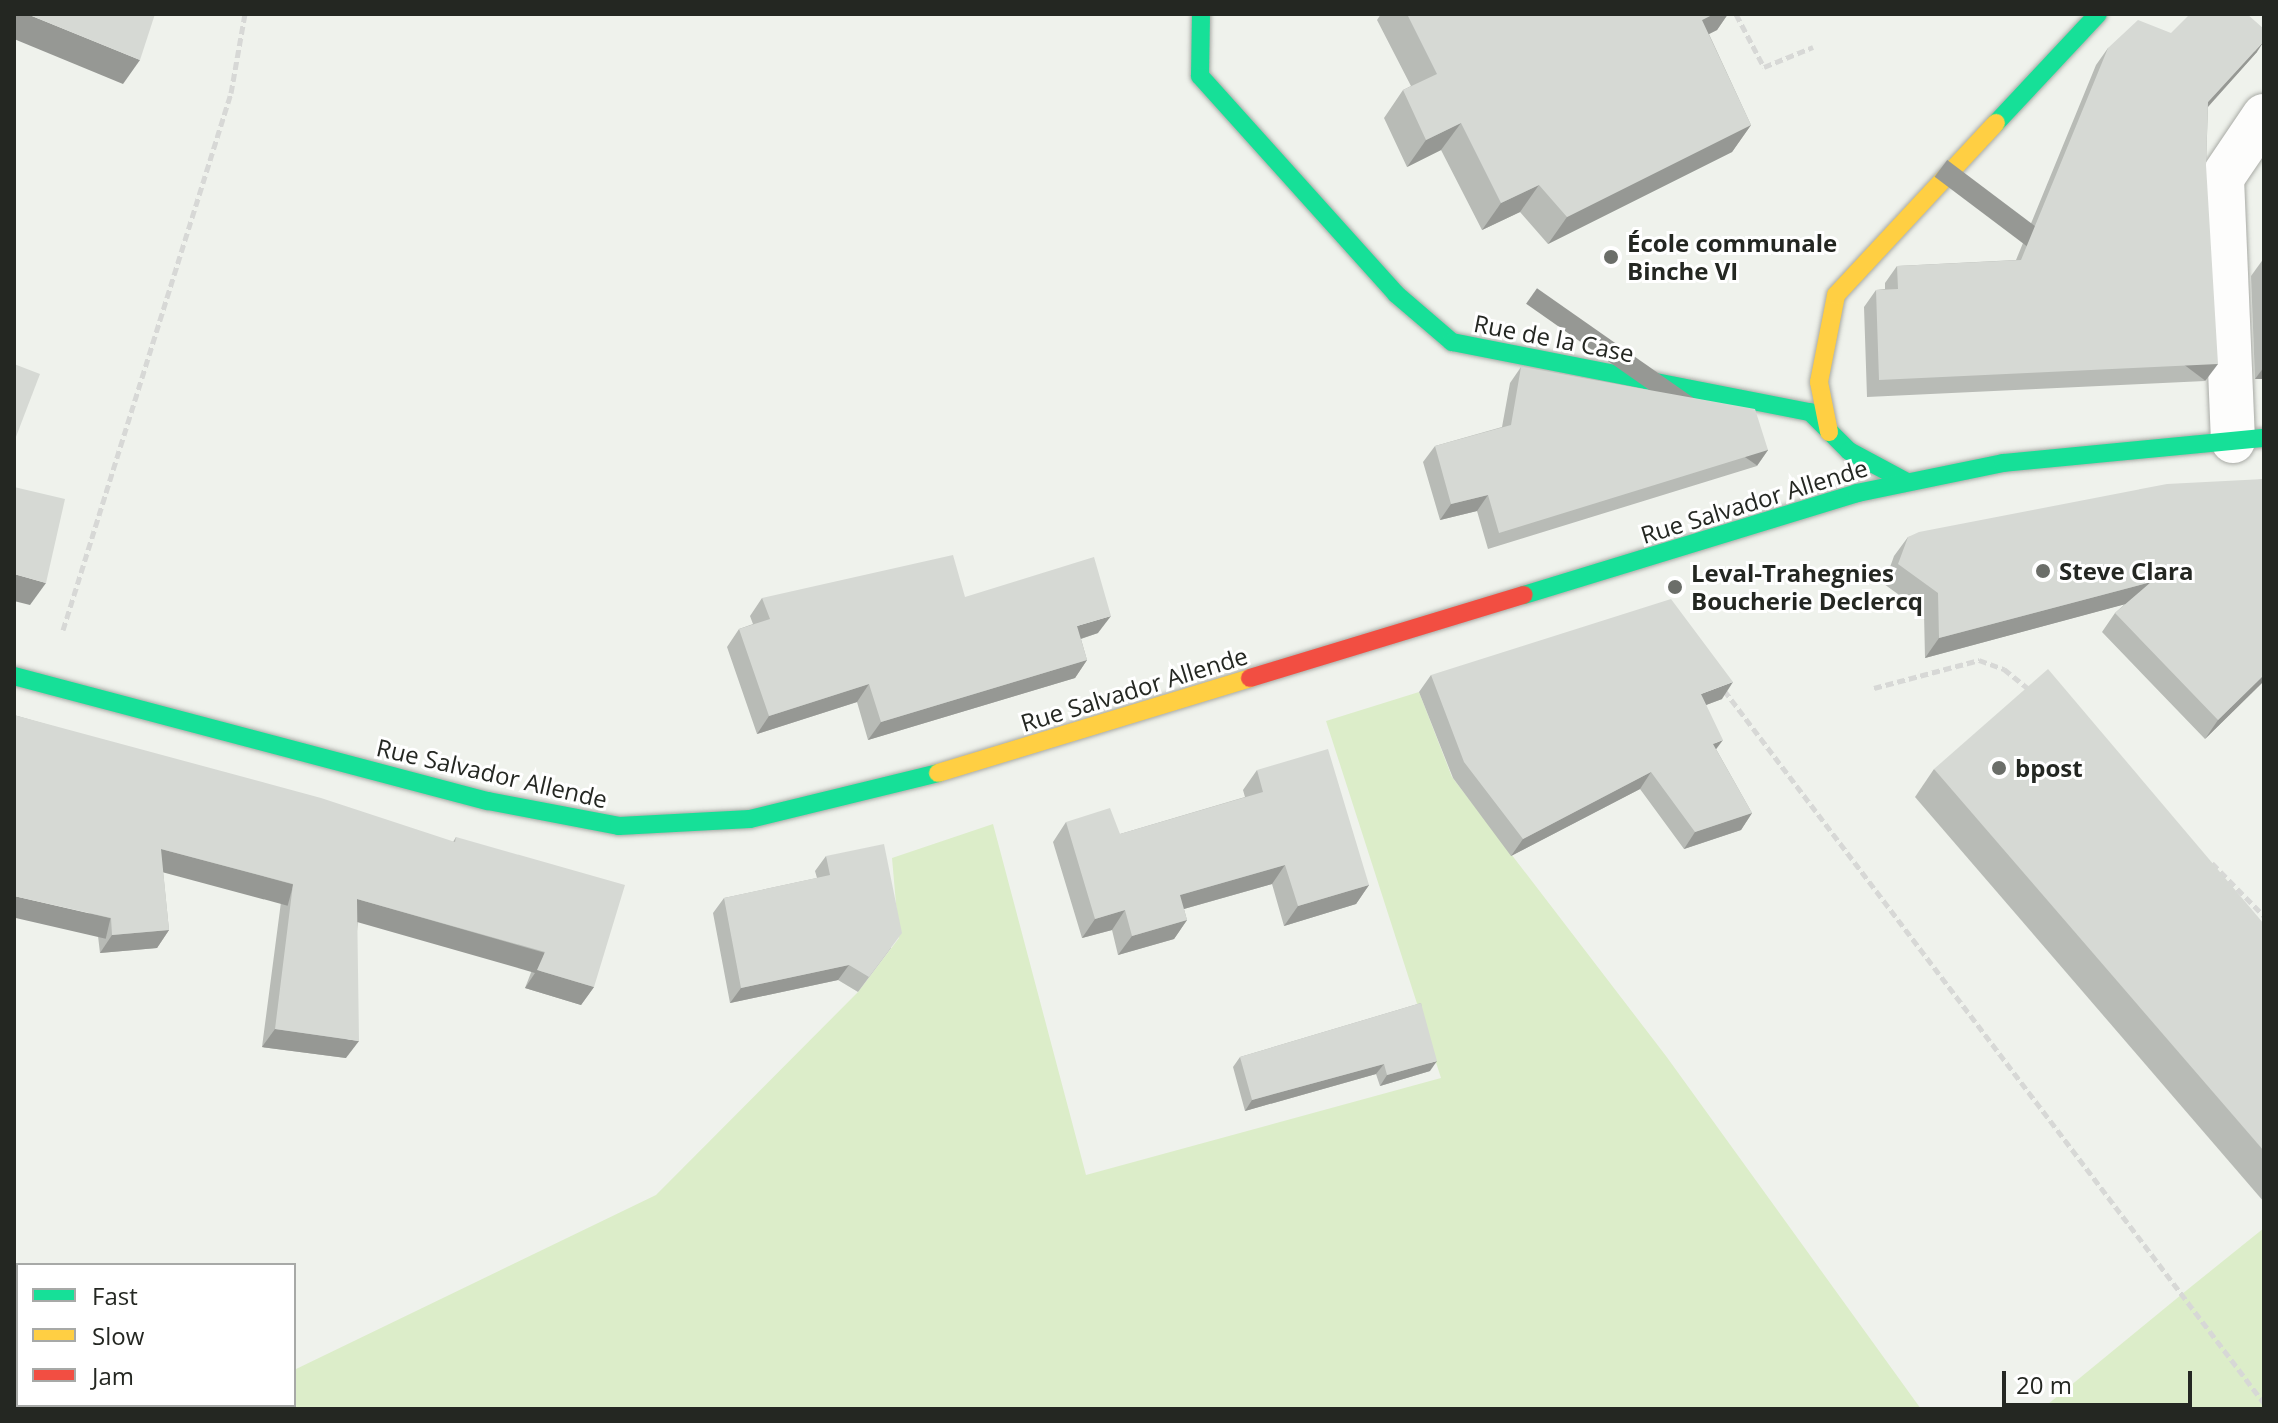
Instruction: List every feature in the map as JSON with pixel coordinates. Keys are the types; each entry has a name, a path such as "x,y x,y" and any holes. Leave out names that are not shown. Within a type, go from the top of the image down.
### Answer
{"street":[{"name":"Rue de la Case","path":"1201,14 1200,76 1396,294 1452,342 1810,412 1849,451 1907,482"},
{"path":"1829,432 1819,382 1836,295 2098,14"},
{"path":"2249,440 2222,178 2264,116"},
{"name":"Rue Salvador Allende","path":"14,676 488,801 619,826 750,819 912,781 1907,482 2003,463 2249,440"}],"path":[{"path":"53,686 63,628 117,444 231,93 245,14"},
{"path":"1736,14 1764,67 1813,47"},
{"path":"1874,688 1979,660 2004,669 2038,697"},
{"path":"1716,679 2264,1403"},
{"path":"2200,851 2264,916"}],"green space":[{"path":"1419,692 1452,777 1666,1056 1921,1409 213,1409 296,1407 296,1369 656,1195 858,992 899,938 892,858 993,824 1086,1175 1441,1078 1326,721"},
{"path":"2264,1228 2264,1409 2042,1409 2187,1290"}],"building":[{"path":"27,14 155,14 140,60"},
{"path":"1407,14 1714,14 1702,20 1751,125 1567,217 1539,185 1501,203 1461,123 1426,140 1403,90 1437,74"},
{"path":"2190,14 2247,14 2264,29 2264,41 2208,102 2206,165 2218,364 1879,380 1876,290 1898,289 1897,266 2021,260 2108,48 2138,20 2171,33"},
{"path":"14,364 40,374 14,442"},
{"path":"1521,367 1755,409 1768,450 1499,533 1488,495 1451,504 1435,446 1511,425"},
{"path":"2264,479 2264,675 2218,720 2115,613 2151,582 1939,638 1938,593 1898,564 1908,537 1919,532 2167,484"},
{"path":"14,487 65,499 46,583 14,574"},
{"path":"953,555 965,597 1094,557 1111,616 1077,626 1087,660 881,722 869,684 769,716 739,629 770,619 762,598"},
{"path":"1671,599 1733,682 1701,694 1723,740 1713,744 1752,813 1695,832 1651,772 1523,839 1464,762 1431,675"},
{"path":"2048,669 2264,924 2264,1151 1934,769"},
{"path":"14,715 321,798 455,842 456,837 625,885 594,987 537,970 545,952 357,899 359,1041 275,1029 293,884 161,849 169,930 112,935 111,918 14,896"},
{"path":"1328,749 1369,885 1298,906 1285,865 1180,895 1187,920 1132,936 1125,910 1095,919 1066,822 1110,808 1120,834 1263,792 1257,770"},
{"path":"884,844 902,933 869,977 849,965 741,988 724,898 830,875 826,856"},
{"path":"1421,1003 1437,1061 1387,1075 1384,1064 1252,1100 1240,1057"}],"traffic: fast":[{"path":"1201,14 1200,76 1396,294 1452,342 1810,412 1849,451 1907,482"},
{"path":"1996,123 2098,14"},
{"path":"1524,595 1857,493 2003,463 2264,438"},
{"path":"14,676 488,801 619,826 750,819 938,773"}],"traffic: slow":[{"path":"1829,432 1819,382 1836,295 1996,123"},
{"path":"938,773 1250,678"}],"traffic: jam":[{"path":"1250,678 1524,595"}],"place":[{"name":"École communale Binche VI","path":"1611,257"},
{"name":"Steve Clara","path":"2043,571"},
{"name":"Leval-Trahegnies Boucherie Declercq","path":"1675,587"},
{"name":"bpost","path":"1999,768"}]}
